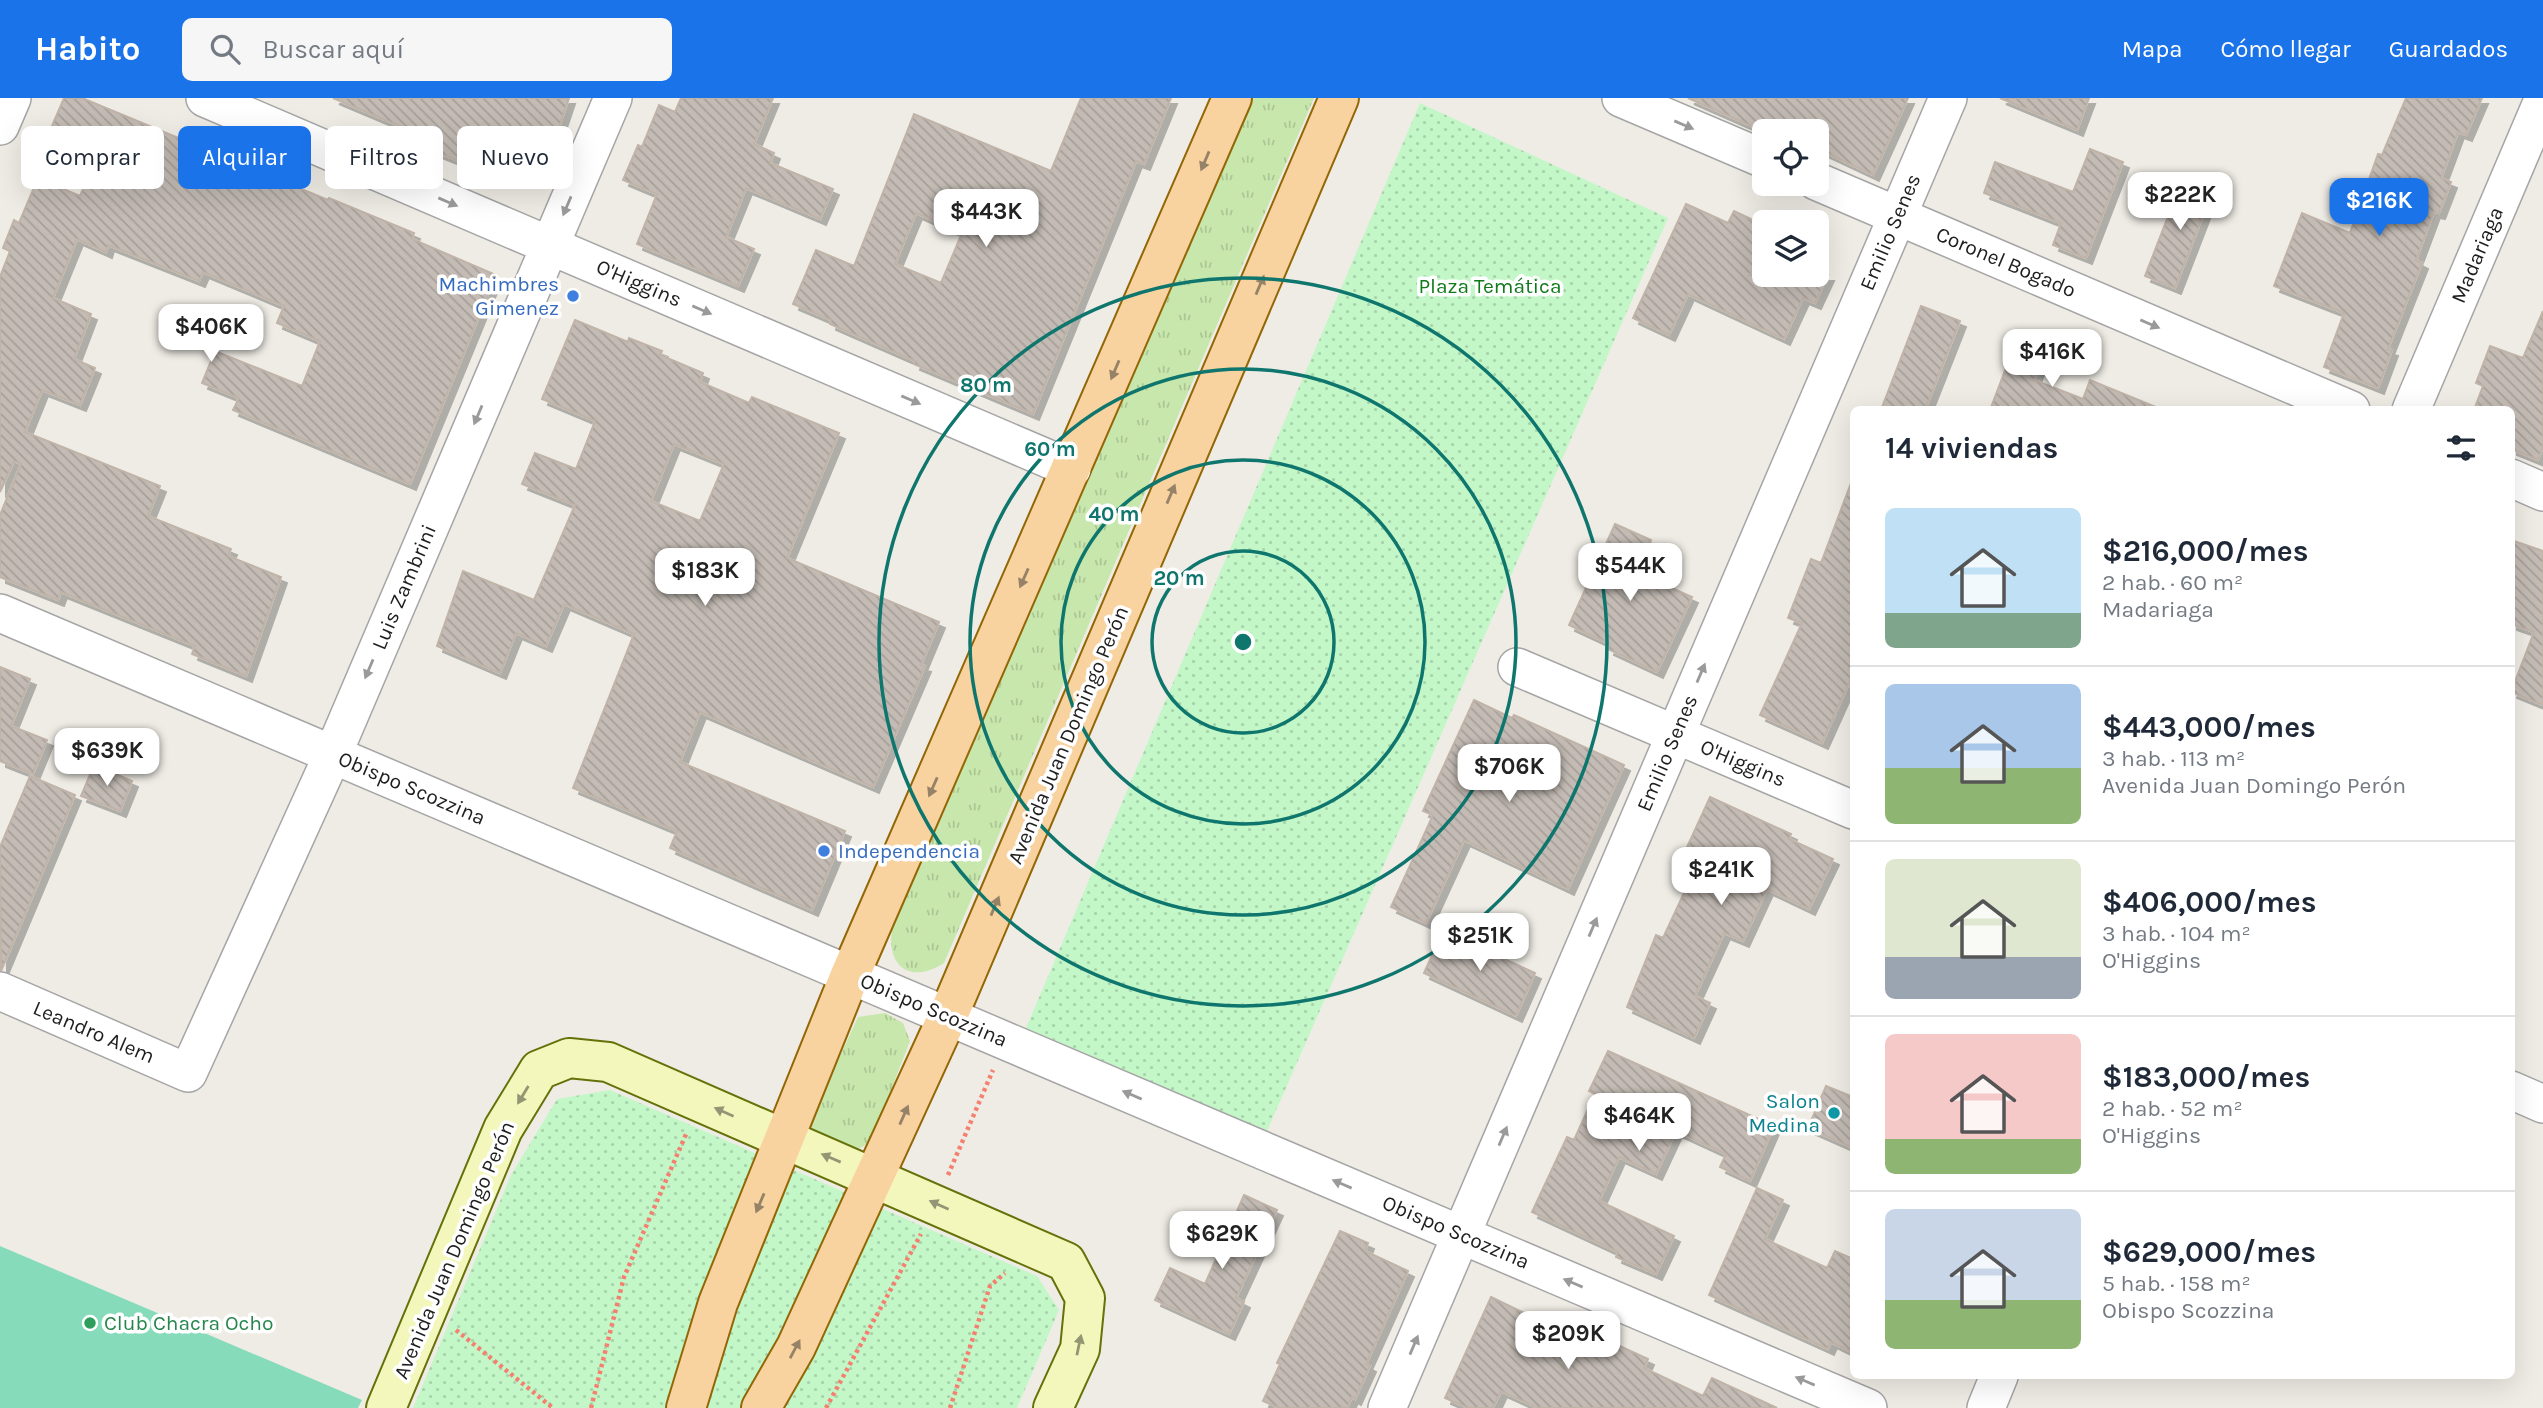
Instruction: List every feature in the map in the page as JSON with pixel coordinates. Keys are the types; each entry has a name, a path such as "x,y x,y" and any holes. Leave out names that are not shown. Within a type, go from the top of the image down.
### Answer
{"main road":[{"path":"686,1408 718,1303 786,1140 850,975 1232,98"},
{"name":"Avenida Juan Domingo Perón","path":"761,1408 796,1347 877,1177 1339,98"},
{"name":"Avenida Juan Domingo Perón","path":"386,1408 503,1129 538,1069 569,1058 608,1062 877,1177"},
{"path":"877,1177 1066,1262 1085,1298 1080,1349 1053,1408"}],"street":[{"path":"0,126 12,98"},
{"name":"O'Higgins","path":"205,98 1072,468"},
{"name":"Luis Zambrini","path":"188,1073 333,754 613,98"},
{"path":"1621,98 1752,154"},
{"name":"Emilio Senes","path":"1387,1408 1948,98"},
{"name":"Madariaga","path":"2413,406 2543,100"},
{"name":"Coronel Bogado","path":"1829,187 2342,406"},
{"path":"2515,480 2543,492"},
{"name":"Obispo Scozzina","path":"0,613 1868,1408"},
{"name":"O'Higgins","path":"1517,667 1850,809"},
{"name":"Leandro Alem","path":"0,991 188,1073"},
{"path":"2515,1092 2543,1104"},
{"path":"1986,1408 1998,1379"}],"path":[{"path":"591,1408 624,1277 700,1102"},
{"path":"950,1408 990,1286 1035,1248"},
{"path":"428,1307 553,1408"}],"green space":[{"path":"1248,98 1314,98 944,963 922,972 912,972 897,962 893,954 892,929"},
{"name":"Plaza Temática","path":"1420,103 1668,218 1267,1131 1026,1028"},
{"path":"885,1013 903,1023 910,1041 872,1139 857,1149 842,1148 810,1130 810,1121 858,1017"},
{"path":"610,1090 1037,1276 1059,1310 1017,1408 413,1408 511,1175 557,1099"},
{"name":"Club Chacra Ocho","path":"0,1246 362,1400 358,1408 0,1408"}],"building":[{"path":"64,98 82,98 150,126 52,126"},
{"path":"333,98 569,98 559,126 457,126 457,160 443,155 443,126 400,126"},
{"path":"681,98 773,98 754,144 774,153 770,163 833,189 820,219 746,188 726,237 754,249 738,286 637,244 657,194 623,180 638,145 642,147 659,105 675,112"},
{"path":"1081,98 1171,98 1144,164 1136,161 1033,414 914,364 915,361 830,324 831,320 793,304 816,250 854,266 914,114 1051,171","holes":["916,213 962,233 941,283 895,264"]},
{"path":"1688,98 1908,98 1873,175 1829,154 1829,119 1752,119 1752,126"},
{"path":"2000,98 2089,98 2077,130"},
{"path":"2406,98 2482,98 2466,135 2458,132 2441,178 2451,182 2439,213 2434,212 2416,260 2422,263 2388,349 2392,350 2378,388 2324,367 2344,313 2274,286 2302,213 2350,233 2378,154 2382,155"},
{"path":"164,132 178,138 178,189 301,189 414,233 412,239 496,275 410,484 233,410 239,398 202,383 215,351 302,386 320,341 277,323 284,306 203,272 199,281 108,245 106,252 77,239 53,298 91,314 74,359 95,368 80,405 42,390 25,432 160,486 148,516 231,549 228,556 281,577 246,676 192,654 195,646 61,592 58,600 0,577 0,515 21,464 14,461 0,492 0,277 10,251 3,248 14,220 19,223 33,189 64,189 80,196 83,189 164,189"},
{"path":"2090,149 2123,162 2086,258 2053,245 2061,223 1984,193 1995,162 2073,192"},
{"path":"2184,175 2214,187 2175,288 2145,276"},
{"path":"1686,204 1728,223 1734,211 1752,219 1752,287 1822,287 1815,303 1803,298 1784,339 1688,294 1669,335 1633,318"},
{"path":"1921,306 1960,321 1927,406 1883,406"},
{"path":"2543,311 2543,446 2538,460 2515,451 2515,406 2476,406 2483,386 2476,383 2490,346 2523,358"},
{"path":"575,320 628,342 629,338 662,351 660,355 703,373 700,382 749,403 752,397 839,433 787,558 939,622 921,665 925,666 873,787 700,712 680,762 845,831 812,910 670,848 677,831 573,788 634,634 564,604 546,646 516,633 500,673 437,646 463,571 534,600 575,505 522,484 535,453 576,469 595,421 542,399","holes":["674,444 724,464 700,521 651,501"]},
{"path":"2017,339 2045,350 2034,380 2083,399 2090,380 2153,406 1992,406"},
{"path":"1850,486 1850,681 1822,743 1760,715 1802,623 1788,618 1811,559 1821,563"},
{"path":"1615,524 1651,540 1636,572 1692,597 1657,672 1608,649 1610,644 1569,625"},
{"path":"2515,541 2543,551 2543,705 2515,694 2515,682 2534,632 2515,625"},
{"path":"0,667 30,679 11,726 47,740 33,774 0,761"},
{"path":"1474,700 1512,718 1514,715 1624,765 1568,889 1464,840 1426,923 1391,907 1433,815 1423,811"},
{"path":"94,765 132,781 120,811 81,796"},
{"path":"30,776 75,795 1,971 0,847"},
{"path":"1710,797 1791,834 1789,839 1833,859 1809,909 1767,889 1743,941 1724,933 1695,996 1710,1003 1694,1038 1627,1007 1656,935 1663,938 1697,865 1682,858"},
{"path":"1443,931 1535,973 1516,1016 1424,973"},
{"path":"1608,1051 1774,1126 1750,1181 1720,1167 1726,1154 1676,1131 1656,1174 1619,1157 1599,1201 1674,1236 1656,1274 1616,1257 1618,1252 1532,1212 1567,1137 1574,1140 1595,1094 1589,1091"},
{"name":"Salon Medina","path":"1826,1086 1850,1096 1850,1147 1808,1128"},
{"path":"1757,1188 1783,1200 1765,1239 1827,1268 1835,1251 1850,1258 1850,1352 1831,1342 1828,1349 1709,1295"},
{"path":"1244,1195 1277,1210 1236,1298 1244,1302 1229,1334 1155,1300 1170,1268 1205,1284"},
{"path":"1340,1231 1368,1243 1365,1251 1408,1271 1366,1364 1370,1366 1355,1399 1352,1397 1347,1408 1279,1408 1263,1401 1280,1364 1277,1363"},
{"path":"1491,1297 1589,1344 1594,1334 1648,1359 1644,1368 1703,1396 1712,1378 1777,1408 1538,1408 1501,1391 1493,1408 1468,1408 1445,1398"}],"place":[{"name":"Machimbres Gimenez","path":"573,296"},
{"name":"Independencia","path":"824,851"},
{"name":"Salon Medina","path":"1834,1113"},
{"name":"Club Chacra Ocho","path":"90,1323"}]}
